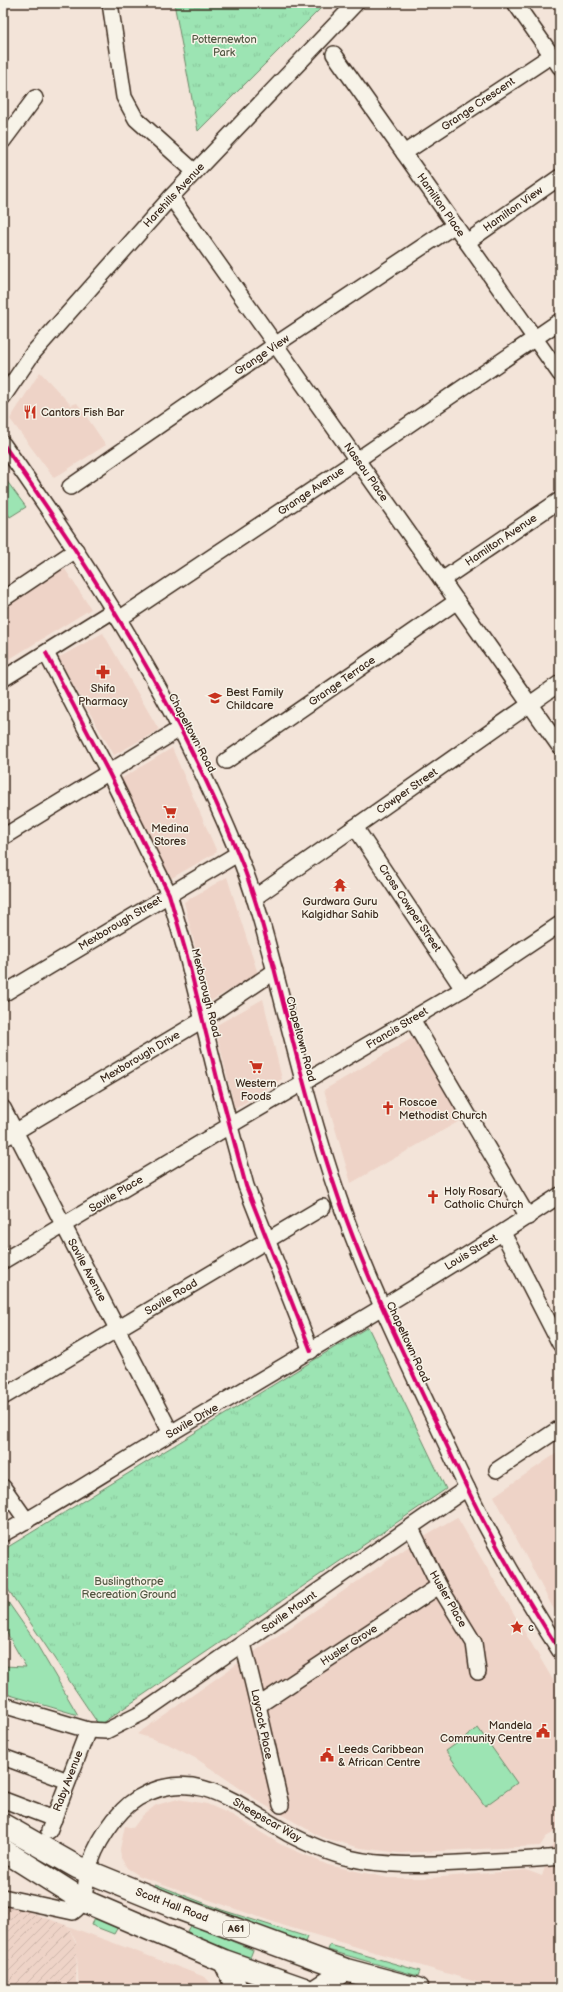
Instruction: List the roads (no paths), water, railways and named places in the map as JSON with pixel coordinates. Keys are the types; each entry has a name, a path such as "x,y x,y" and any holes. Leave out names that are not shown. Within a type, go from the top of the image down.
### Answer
{"highway":[{"name":"Scott Hall Road","path":"3,1825 24,1838 88,1871 175,1907 346,1970 417,1989"},
{"path":"3,1850 84,1901 224,1961 304,1989"}],"street":[{"path":"110,3 124,97 136,119 195,172"},
{"name":"Harehills Avenue","path":"3,397 33,353 171,197 356,3"},
{"path":"515,3 556,61"},
{"name":"Hamilton Place","path":"334,54 560,374"},
{"name":"Grange Crescent","path":"404,153 556,61"},
{"path":"3,141 35,98"},
{"name":"Hamilton View","path":"467,242 560,177"},
{"name":"Nassau Place","path":"171,197 560,747"},
{"name":"Grange View","path":"70,487 275,345 455,225"},
{"name":"Grange Avenue","path":"3,679 46,653 116,615 357,460 560,321"},
{"name":"Chapeltown Road","path":"3,444 76,550 116,615 181,728 205,776 238,853 254,898 275,971 304,1084 330,1204 486,1525 526,1597 560,1651"},
{"name":"Hamilton Avenue","path":"442,580 560,500"},
{"path":"3,599 76,550"},
{"name":"Grange Terrace","path":"226,761 457,601"},
{"name":"Mexborough Road","path":"46,653 109,773 168,894 188,956 229,1126 246,1186 311,1351"},
{"name":"Cowper Street","path":"254,898 560,684"},
{"path":"3,837 181,728"},
{"name":"Cross Cowper Street","path":"355,827 464,989"},
{"name":"Mexborough Street","path":"3,994 238,853"},
{"name":"Francis Street","path":"229,1126 304,1084 464,989 560,924"},
{"name":"Mexborough Drive","path":"9,1135 204,1019 275,971"},
{"path":"412,1019 528,1217"},
{"name":"Savile Avenue","path":"3,1108 9,1135 64,1226 171,1433"},
{"name":"Savile Place","path":"3,1261 64,1226 229,1126"},
{"name":"Louis Street","path":"381,1307 503,1233 560,1195"},
{"name":"Savile Road","path":"3,1397 266,1240 330,1204"},
{"path":"503,1233 558,1334"},
{"name":"Savile Drive","path":"3,1534 311,1351 381,1307"},
{"path":"497,1470 560,1428"},
{"path":"3,1487 27,1521"},
{"name":"Savile Mount","path":"88,1730 106,1731 142,1713 468,1488"},
{"name":"Husler Place","path":"411,1528 439,1586 474,1643 478,1672"},
{"name":"Husler Grove","path":"259,1705 439,1586"},
{"name":"Laycock Place","path":"243,1644 259,1705 268,1752 281,1805"},
{"path":"3,1705 88,1730"},
{"name":"Raby Avenue","path":"4,1800 51,1825 88,1730"},
{"path":"3,1757 68,1781"},
{"name":"Sheepscar Way","path":"84,1901 88,1871 102,1838 117,1815 137,1798 162,1788 189,1785 215,1791 302,1840 348,1858 413,1865 560,1857"},
{"path":"3,1897 73,1912 84,1901"},
{"path":"224,1961 237,1989"},
{"path":"317,1989 346,1970"}],"place":[{"name":"Cantors Fish Bar","path":"30,412"},
{"name":"Shifa Pharmacy","path":"103,672"},
{"name":"Best Family Childcare","path":"215,698"},
{"name":"Medina Stores","path":"170,812"},
{"name":"Gurdwara Guru Kalgidhar Sahib","path":"340,885"},
{"name":"Western Foods","path":"256,1067"},
{"name":"Roscoe Methodist Church","path":"388,1108"},
{"name":"Holy Rosary Catholic Church","path":"433,1197"},
{"name":"c","path":"517,1627"},
{"name":"Mandela Community Centre","path":"543,1731"},
{"name":"Leeds Caribbean & African Centre","path":"327,1755"}],"park label":[{"name":"Potternewton Park","path":"224,45"},
{"name":"Buslingthorpe Recreation Ground","path":"129,1587"}]}
